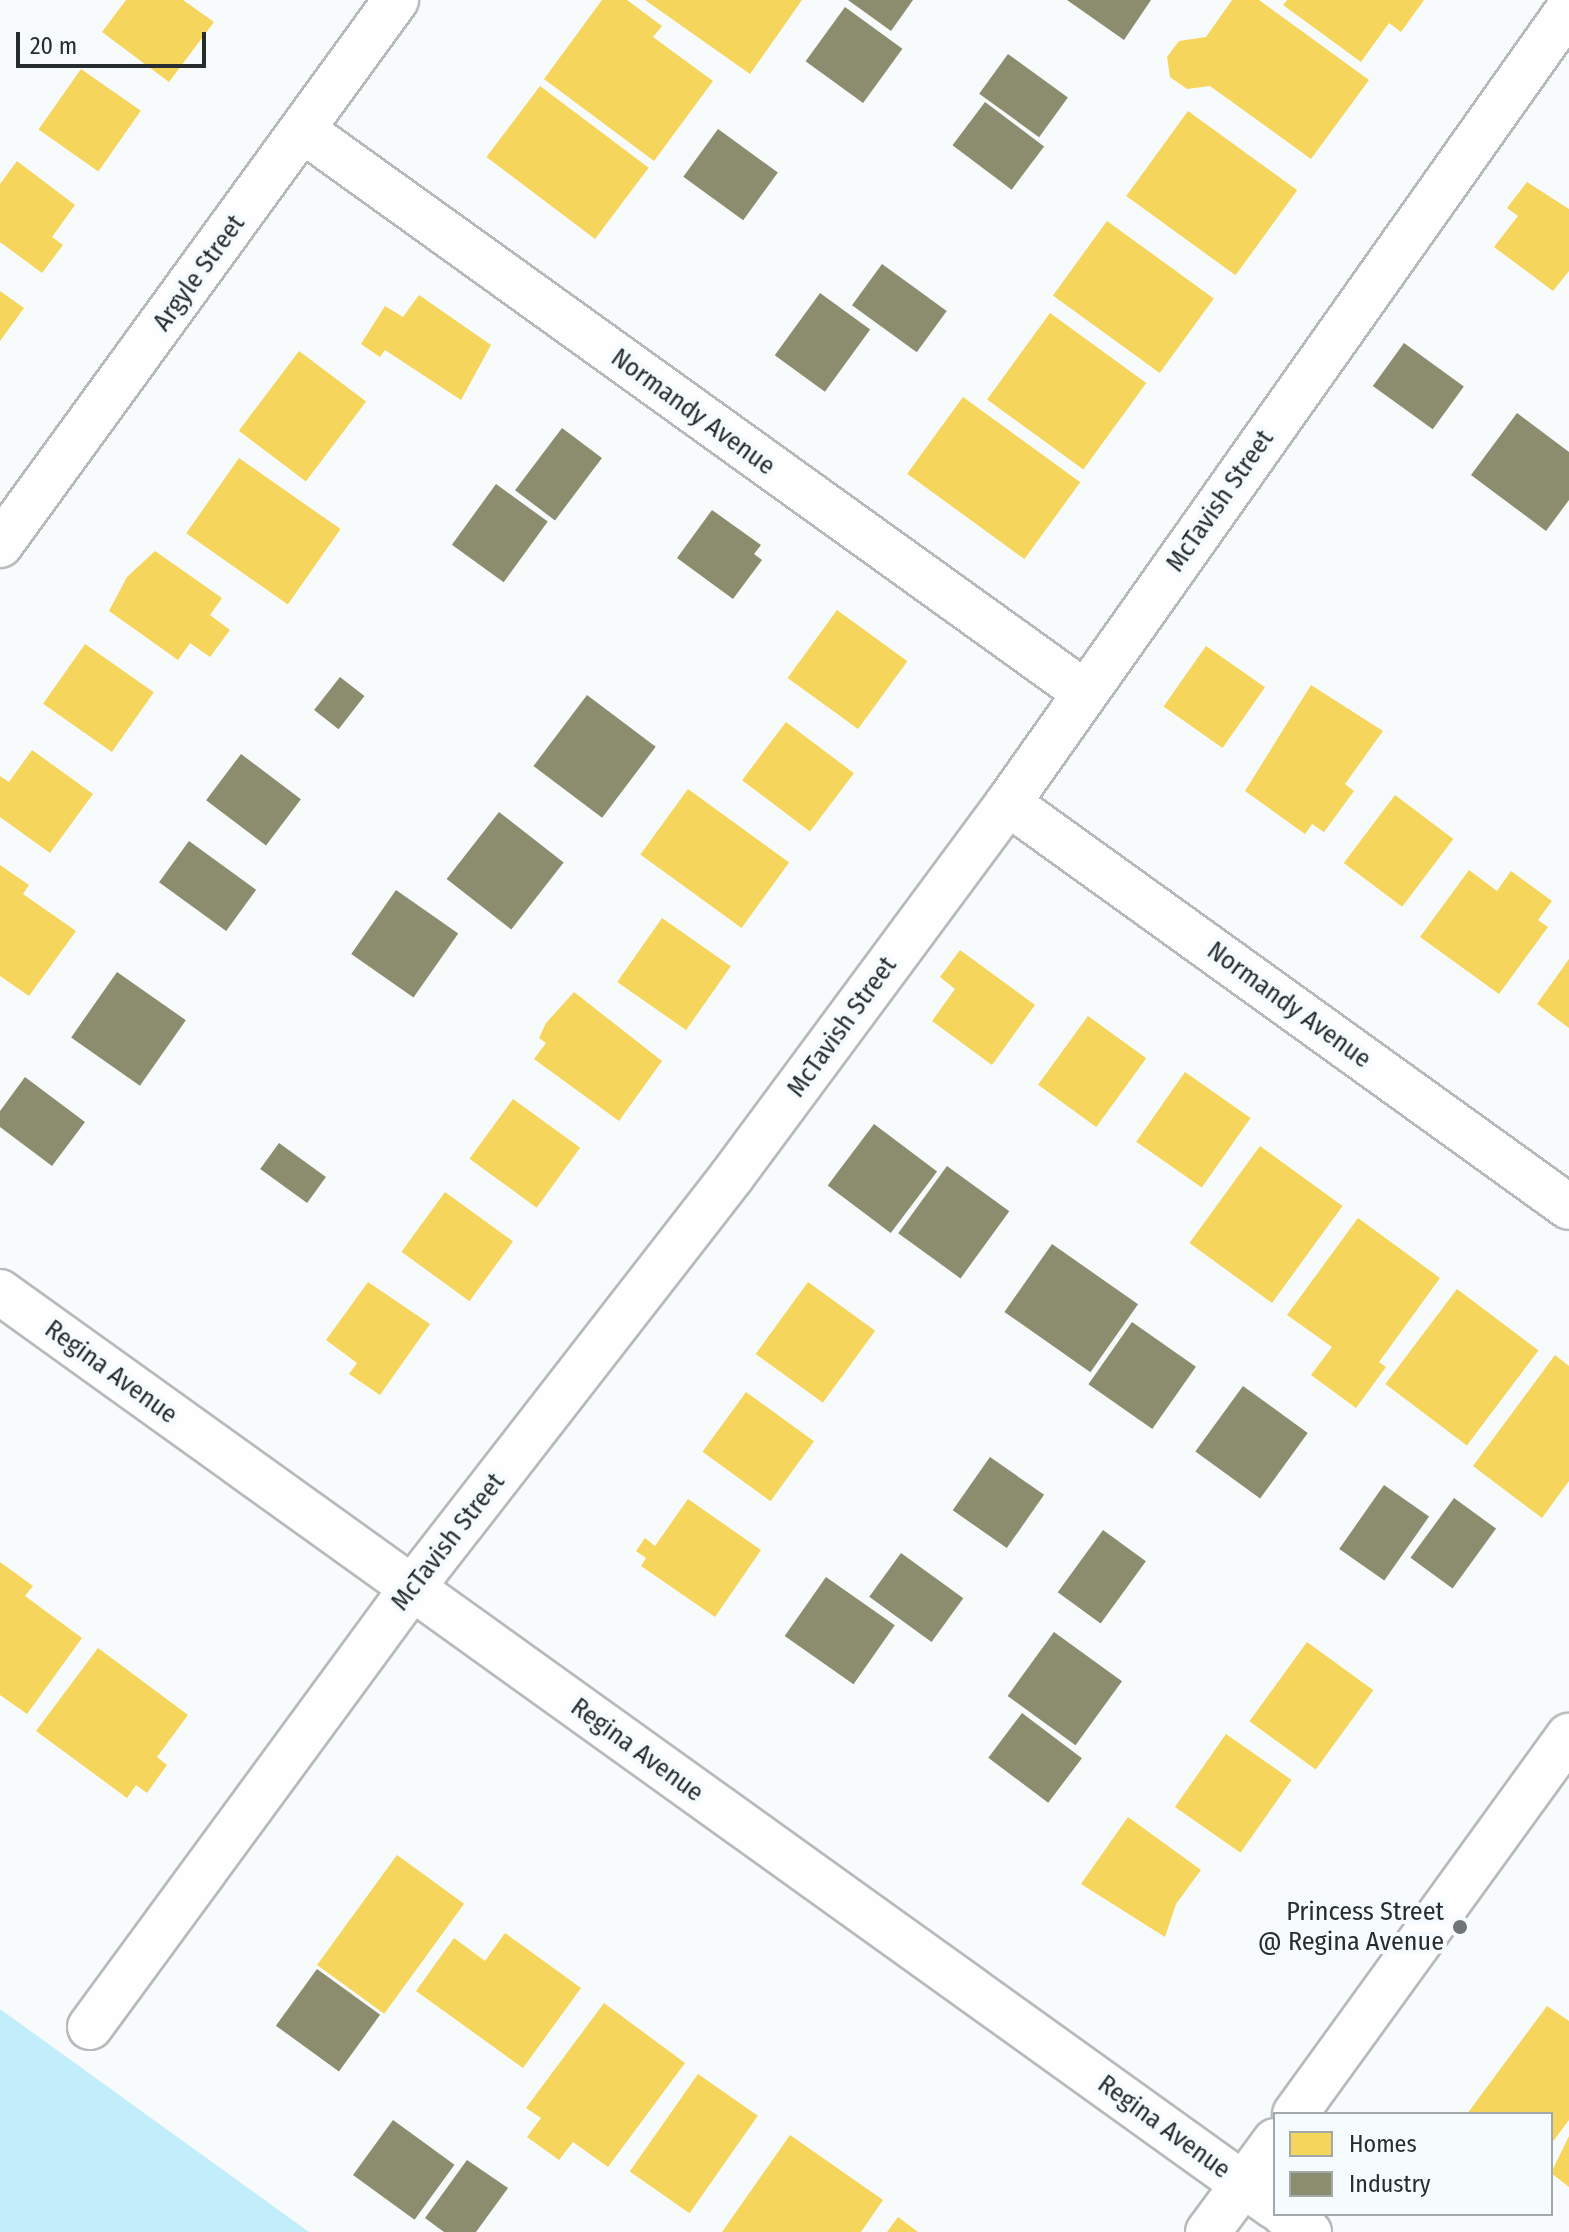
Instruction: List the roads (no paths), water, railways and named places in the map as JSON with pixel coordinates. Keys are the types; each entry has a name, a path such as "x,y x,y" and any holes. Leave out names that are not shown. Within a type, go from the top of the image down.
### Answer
{"street":[{"name":"Argyle Street","path":"0,545 304,131 396,0"},
{"name":"McTavish Street","path":"90,2027 412,1588 732,1176 1008,803 1569,9"},
{"name":"Normandy Avenue","path":"304,131 1084,692"},
{"name":"Normandy Avenue","path":"1008,803 1569,1207"},
{"name":"Regina Avenue","path":"0,1292 1259,2196"},
{"path":"1296,2112 1569,1736"},
{"path":"1208,2232 1259,2196 1273,2148"},
{"path":"1287,2216 1309,2232"}],"place":[{"name":"Princess Street @ Regina Avenue","path":"1460,1927"}]}
